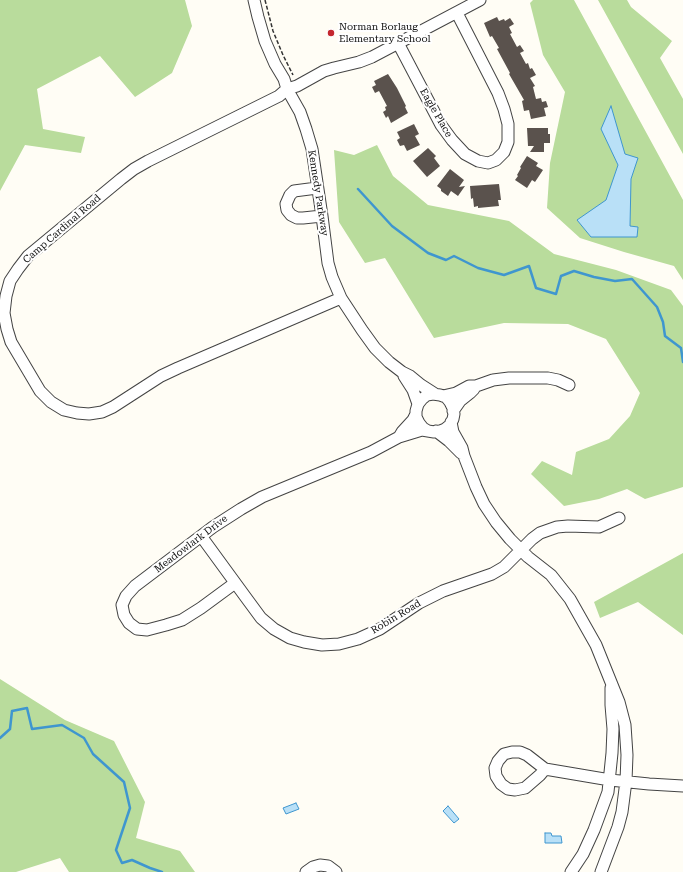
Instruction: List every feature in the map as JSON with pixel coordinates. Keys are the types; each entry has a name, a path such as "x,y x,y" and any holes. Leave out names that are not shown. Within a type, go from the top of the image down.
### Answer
{"street":[{"name":"Kennedy Parkway","path":"254,0 265,41 275,64 284,79 292,87 312,149 328,263 341,298 375,348 389,362 421,385 439,395"},
{"name":"Camp Cardinal Road","path":"341,298 178,368 161,376 113,407 102,412 89,414 64,410 51,402 40,391 11,342 4,313 10,281 28,256 121,179 134,170 279,96 292,87 324,71 372,57 457,12 468,3 480,0"},
{"name":"Eagle Place","path":"398,43 441,125 452,140 465,154 478,161 488,163 496,160 504,152 508,142 508,124 504,108 498,93 457,12"},
{"path":"317,188 294,191 290,195 286,204 287,210 291,215 297,218 322,216"},
{"name":"Kennedy Parkway","path":"402,372 413,390 417,409"},
{"path":"464,456 449,441 432,431 423,428 419,423 417,409 422,399 427,395 456,393 469,386 476,386 493,380 509,378 548,378 558,380 569,385"},
{"path":"432,431 445,428 450,425 452,416 460,401 476,386"},
{"path":"439,395 450,402 454,432 462,448 476,487 484,504 510,539 551,575 570,599 596,645 619,702 625,725 627,755 626,781 622,812 618,827 601,872"},
{"name":"Meadowlark Drive","path":"399,437 413,420 417,409"},
{"name":"Meadowlark Drive","path":"235,583 182,620 147,630 137,629 129,623 124,615 122,605 126,596 135,586 221,521 262,497 370,452 399,437 422,430 432,431"},
{"name":"Robin Road","path":"201,536 261,618 274,629 290,638 322,645 339,644 358,639 380,629 420,603 443,591 492,574 504,567 540,533 557,527 599,527 619,518"},
{"path":"571,872 583,854 594,830 608,792 613,728 611,683"},
{"path":"545,769 610,780 683,786"},
{"path":"306,872 312,867 320,865 328,866 336,872"}],"path":[{"path":"266,0 273,31 293,74 294,80 292,87"}],"green space":[{"path":"0,0 185,0 192,26 172,73 135,97 100,56 37,89 43,129 85,137 81,153 25,145 0,191"},
{"path":"533,0 574,0 683,200 683,280 674,266 580,238 547,208 550,163 565,92 543,55 530,3"},
{"path":"598,0 627,0 631,7 672,41 660,58 683,99 683,154"},
{"path":"377,145 393,176 428,205 509,221 554,254 616,270 671,290 683,306 683,487 645,499 627,489 599,499 564,506 531,474 542,461 572,475 576,452 609,439 630,416 640,393 606,339 568,324 504,323 434,338 385,258 365,263 339,222 334,150 354,155"},
{"path":"683,553 683,635 638,602 600,618 594,602"},
{"path":"0,679 65,720 114,741 145,802 136,838 180,851 195,872 69,872 60,858 16,872 0,872"}],"water":[{"path":"611,106 625,154 638,158 631,179 630,226 638,227 637,237 591,237 577,220 606,200 618,165 601,129"},
{"path":"296,803 299,809 286,814 283,808"},
{"path":"448,806 459,819 454,823 443,811"},
{"path":"545,833 551,833 552,836 561,836 562,843 545,843"}],"building":[{"path":"497,17 499,21 504,19 505,21 510,18 514,24 509,27 512,33 510,34 517,47 520,45 524,51 520,53 526,64 528,63 530,69 532,68 536,75 530,78 535,86 533,87 536,99 541,98 542,102 546,101 548,107 544,108 546,116 531,119 529,110 524,111 522,101 524,100 509,74 510,73 497,49 499,48 492,36 490,37 484,23"},
{"path":"388,74 397,88 408,113 391,123 388,116 386,118 383,112 386,110 385,107 387,106 379,91 375,93 372,87 376,85 374,81"},
{"path":"414,124 419,134 415,136 420,145 407,151 404,145 400,146 397,140 400,138 397,132"},
{"path":"527,128 548,128 550,143 544,143 544,152 530,152 534,146 528,146"},
{"path":"428,148 436,156 434,158 440,166 427,177 413,161"},
{"path":"527,156 538,163 536,166 543,170 535,182 532,180 527,188 515,180 518,176 520,167"},
{"path":"450,169 464,180 459,187 465,186 458,196 451,191 448,196 437,186"},
{"path":"499,184 501,200 498,200 499,206 474,207 473,198 471,199 470,186"}],"waterway":[{"path":"358,189 392,226 428,253 446,260 454,256 478,268 504,275 529,266 536,288 556,294 561,276 574,271 615,281 632,279 657,307 663,322 665,336 681,348 683,362"},
{"path":"0,738 10,729 12,711 27,708 32,729 62,725 84,738 93,754 124,782 130,808 116,850 122,863 132,860 162,872"}],"place":[{"name":"Norman Borlaug Elementary School","path":"331,33"}]}
